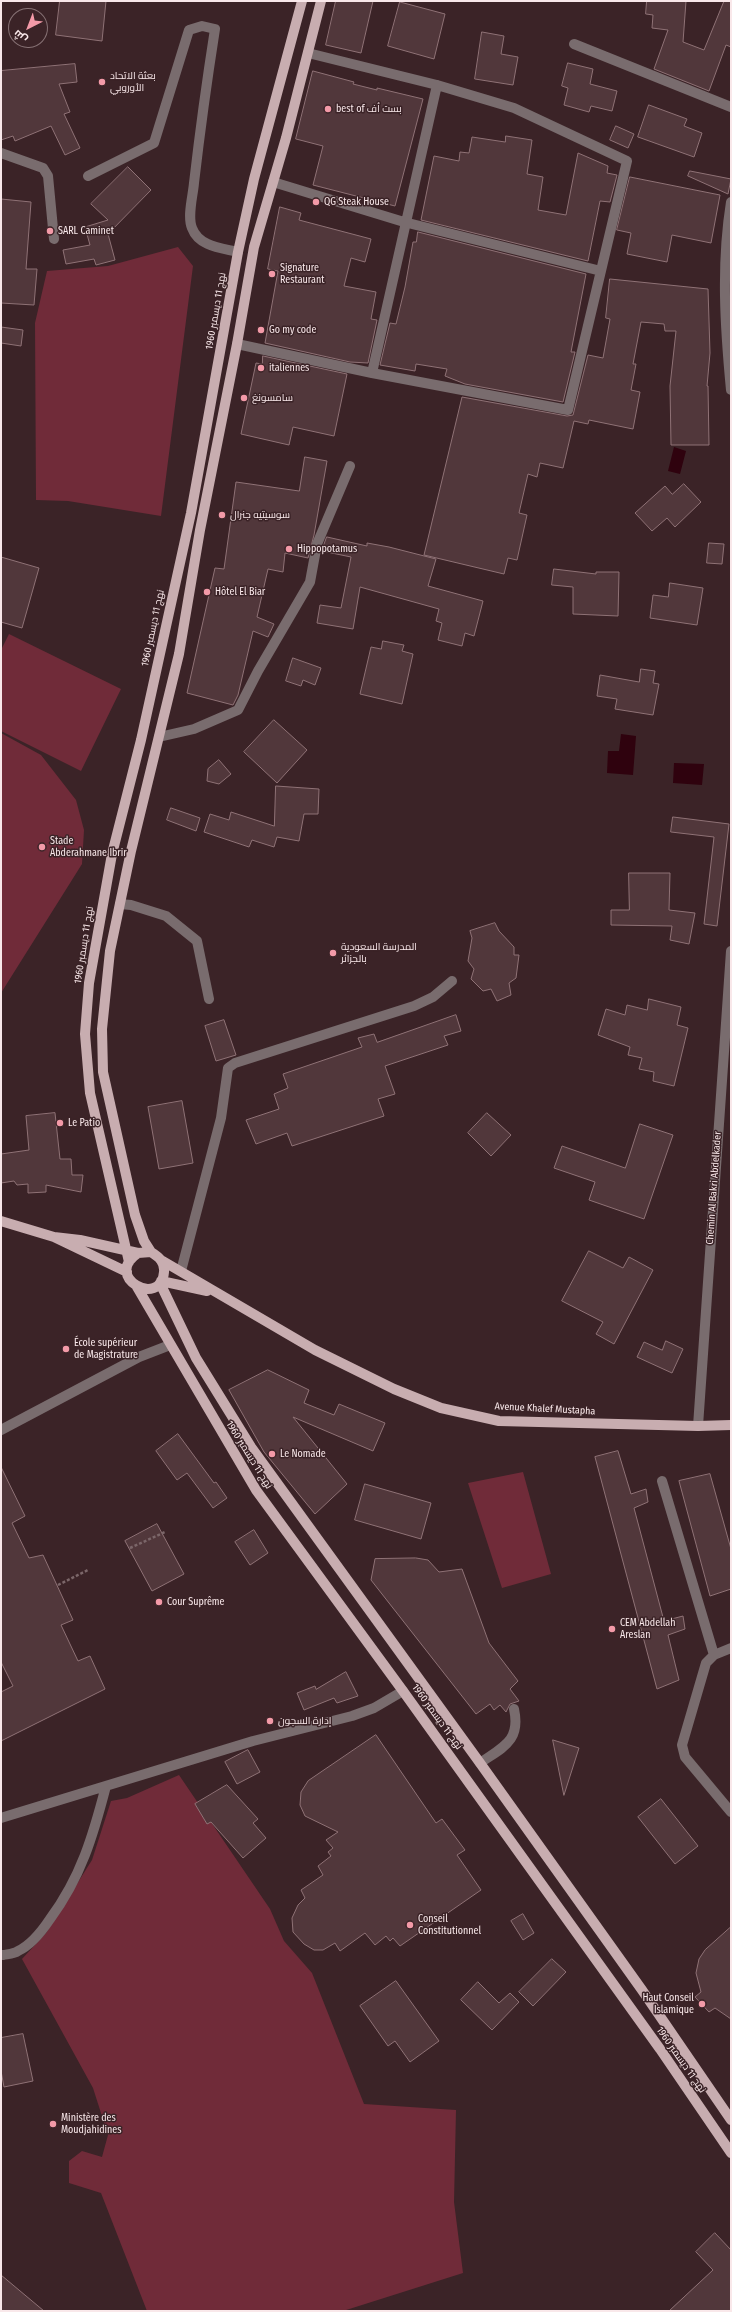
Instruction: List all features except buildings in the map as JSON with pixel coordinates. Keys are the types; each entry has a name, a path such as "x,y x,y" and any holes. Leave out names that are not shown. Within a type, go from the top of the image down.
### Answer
{"main road":[{"name":"نهج 11 ديسمبر 1960","path":"128,1267 126,1250 90,1093 85,1034 89,984 112,854 141,740 191,513 238,252 254,179 302,1"},
{"path":"128,1267 132,1283 137,1287 149,1289 160,1282 164,1272 161,1260 151,1252 144,1241 135,1215 103,1072 102,1029 110,951 159,737 180,654 200,530 237,344 254,247 273,182 321,1"},
{"path":"1,1221 54,1237 128,1267"},
{"path":"54,1237 80,1240 138,1254 151,1252"},
{"path":"128,1267 138,1254"},
{"name":"Avenue Khalef Mustapha","path":"161,1260 315,1350 394,1389 441,1408 499,1421 698,1426 731,1425"},
{"name":"نهج 11 ديسمبر 1960","path":"160,1282 196,1358 251,1447 642,1990 731,2120"},
{"name":"Avenue Khalef Mustapha","path":"160,1282 218,1294"},
{"name":"نهج 11 ديسمبر 1960","path":"137,1287 256,1490 403,1691 660,2049 731,2153"}],"street":[{"path":"88,176 154,143 189,30 202,26 215,29 191,211 192,228 198,238 208,245 238,252"},
{"path":"574,44 731,107"},
{"path":"237,344 372,373 568,410 627,161 514,108 437,85 308,53"},
{"path":"372,373 404,222 437,85"},
{"path":"1,153 43,168 48,176 54,239"},
{"path":"273,182 404,222 601,271"},
{"path":"731,202 725,258 724,287 725,324 731,390"},
{"path":"159,737 194,729 238,710 258,671 310,582 317,544 350,466"},
{"path":"120,904 166,916 197,941 209,999"},
{"name":"Chemin Al Bakri Abdelkader","path":"698,1426 728,1029 731,951"},
{"path":"181,1271 221,1118 228,1068 235,1062 414,1006 433,997 452,982"},
{"path":"1,1430 143,1355 170,1345"},
{"path":"662,1481 714,1655"},
{"path":"731,1648 714,1655 706,1663 682,1745 685,1757 731,1812"},
{"path":"1,1818 253,1741 352,1716 374,1708 403,1691"},
{"path":"480,1764 508,1742 515,1733 517,1723 514,1709"},
{"path":"3,1955 18,1951 39,1935 61,1904 80,1870 92,1840 106,1786"}],"path":[{"path":"130,1548 164,1532"},
{"path":"58,1585 88,1570"}],"shaded area":[{"path":"178,247 193,266 161,516 68,501 36,500 35,323 47,271 108,266"},
{"path":"674,447 686,451 680,474 668,471"},
{"path":"9,634 121,689 81,771 1,731 1,650"},
{"name":"Stade Abderahmane Ibrir","path":"1,733 41,755 76,800 84,830 82,864 1,993"},
{"path":"621,734 636,736 633,775 607,773 608,751 619,751"},
{"path":"674,763 704,764 702,785 673,783"},
{"path":"523,1472 551,1574 502,1588 468,1483"},
{"path":"179,1775 270,1909 284,1941 312,1973 364,2104 456,2110 454,2202 463,2273 343,2311 147,2311 101,2193 69,2183 69,2161 82,2151 102,2157 108,2135 93,2088 22,1959 46,1933 92,1860 111,1801 127,1798"}],"place":[{"name":"بعثة الاتحاد الأوروبي","path":"102,82"},
{"name":"best of بست أف","path":"328,109"},
{"name":"QG Steak House","path":"316,202"},
{"name":"SARL Caminet","path":"50,231"},
{"name":"Signature Restaurant","path":"272,274"},
{"name":"Go my code","path":"261,330"},
{"name":"italiennes","path":"261,368"},
{"name":"سامسونغ","path":"244,398"},
{"name":"سوسيتيه جنرال","path":"222,515"},
{"name":"Hippopotamus","path":"289,549"},
{"name":"Hôtel El Biar","path":"207,592"},
{"name":"Stade Abderahmane Ibrir","path":"42,847"},
{"name":"المدرسة السعودية بالجزائر","path":"333,953"},
{"name":"Le Patio","path":"60,1123"},
{"name":"École supérieur de Magistrature","path":"66,1349"},
{"name":"Le Nomade","path":"272,1454"},
{"name":"Cour Suprême","path":"159,1602"},
{"name":"CEM Abdellah Areslan","path":"612,1629"},
{"name":"إدارة السجون","path":"270,1721"},
{"name":"Conseil Constitutionnel","path":"410,1925"},
{"name":"Haut Conseil Islamique","path":"702,2004"},
{"name":"Ministère des Moudjahidines","path":"53,2124"}]}
